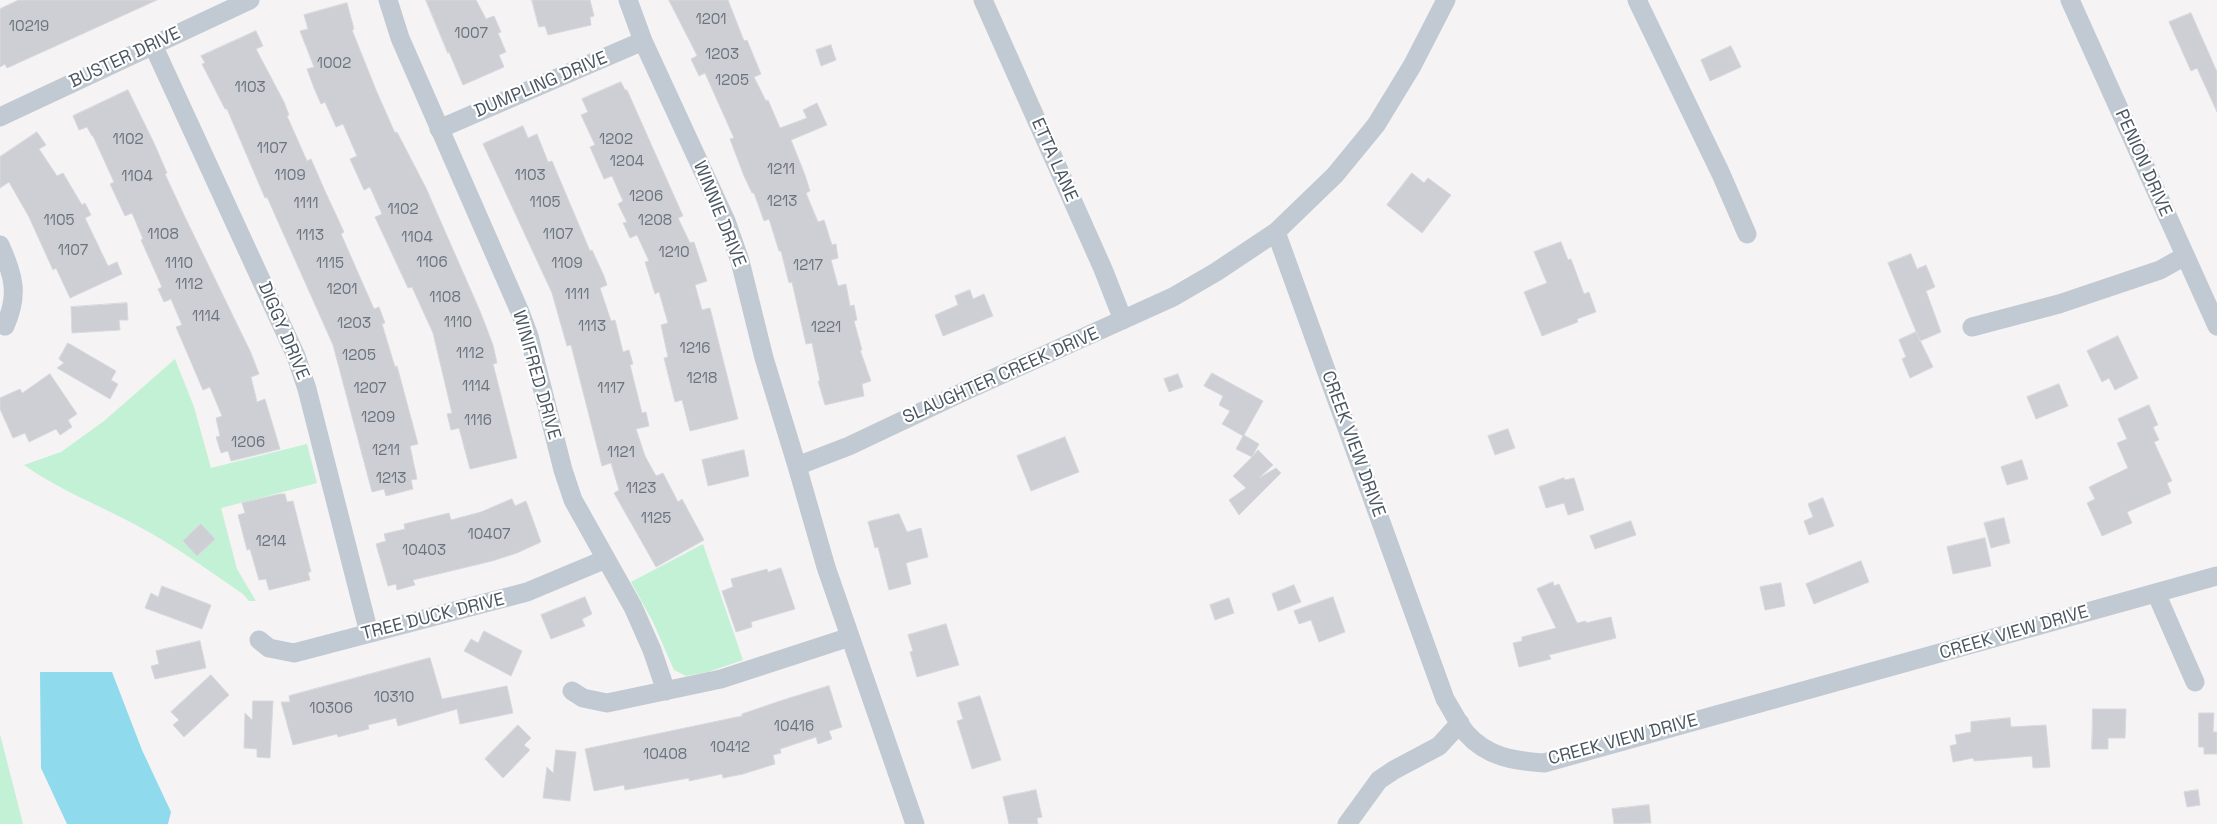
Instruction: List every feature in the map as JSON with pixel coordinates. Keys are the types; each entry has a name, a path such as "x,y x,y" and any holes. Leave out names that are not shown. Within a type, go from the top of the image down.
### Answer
{"street":[{"name":"BUSTER DRIVE","path":"0,117 250,0"},
{"name":"WINIFRED DRIVE","path":"388,0 400,38 529,336 563,470 573,500 644,630 666,691"},
{"name":"WINNIE DRIVE","path":"628,0 643,41 726,221 740,261 764,358 797,466"},
{"name":"ETTA LANE","path":"983,0 1103,269 1123,320"},
{"name":"SLAUGHTER CREEK DRIVE","path":"797,466 849,446 1172,297 1202,281 1276,232 1335,174 1376,125 1412,66 1446,0"},
{"path":"1637,0 1722,174 1747,234"},
{"name":"PENION DRIVE","path":"2070,0 2217,326"},
{"name":"DUMPLING DRIVE","path":"439,129 643,41"},
{"name":"DIGGY DRIVE","path":"153,45 296,356 309,398 369,633"},
{"name":"CREEK VIEW DRIVE","path":"1276,232 1445,699 1466,733 1491,754 1517,761 1544,763 2217,576"},
{"path":"0,245 13,280 14,300 5,326"},
{"path":"1972,328 2059,304 2151,273 2185,256"},
{"path":"797,466 826,567 915,824"},
{"name":"TREE DUCK DRIVE","path":"259,640 270,648 294,653 527,592 606,559"},
{"path":"2156,593 2195,682"},
{"path":"572,691 594,702 607,703 721,679 850,637"},
{"path":"1347,824 1380,780 1394,770 1439,746 1460,723"}],"green space":[{"path":"175,359 194,407 211,468 307,444 317,483 221,508 237,569 256,601 249,601 243,594 217,576 150,533 65,490 24,465 61,452 104,421"},
{"path":"703,544 743,660 708,672 686,676 674,670 653,622 631,582"},
{"path":"0,734 23,824 0,824"}],"water":[{"path":"40,672 112,672 142,750 171,812 168,824 67,824 41,768"}],"building":[{"path":"19,0 157,0 7,68 5,64 0,67 0,9"},
{"path":"426,0 476,0 486,19 494,16 501,32 498,33 506,52 499,55 504,67 463,85"},
{"path":"532,0 590,0 594,16 590,17 591,25 548,35 545,26 539,27"},
{"path":"669,0 728,0 744,41 747,40 761,74 754,77 766,101 768,100 780,128 807,118 803,110 817,103 827,125 791,140 805,175 810,191 806,193 818,222 824,220 832,245 836,244 838,258 831,260 838,286 846,284 850,306 854,305 857,320 854,321 862,350 860,350 871,381 862,384 864,396 825,405 818,381 820,381 812,343 806,344 792,282 789,283 781,251 779,251 769,219 764,221 730,139 734,138 705,73 699,76 691,59 697,56"},
{"path":"347,3 354,29 352,30 376,90 395,133 397,132 426,188 493,345 497,363 493,364 517,458 470,469 459,428 451,430 447,414 452,413 433,333 412,287 408,288 375,217 382,214 370,187 364,190 350,159 357,156 343,124 336,127 325,102 321,104 314,88 307,69 314,67 300,31 308,29 304,15"},
{"path":"2191,13 2217,72 2217,112 2197,68 2191,71 2169,22"},
{"path":"256,31 263,46 256,49 284,102 289,115 287,116 307,161 311,159 344,232 341,234 374,309 379,307 385,323 382,324 395,367 397,366 418,444 410,446 417,479 411,480 413,489 386,496 384,489 372,492 333,345 267,197 265,198 227,109 225,109 202,64 205,63 201,56"},
{"path":"831,45 836,60 821,66 816,50"},
{"path":"1731,46 1741,67 1710,81 1701,60"},
{"path":"621,82 625,90 627,90 683,216 678,218 690,243 694,242 707,281 695,285 702,310 710,308 738,419 690,431 682,400 675,402 664,358 668,357 661,325 668,323 659,292 655,294 645,262 649,261 637,235 630,238 623,223 627,222 618,204 623,201 612,176 604,179 590,147 595,145 581,115 588,112 582,99"},
{"path":"128,90 154,143 167,173 165,174 184,215 251,353 259,374 251,377 257,402 265,399 280,449 231,461 228,451 221,453 216,437 220,436 216,418 222,416 210,387 203,390 176,327 182,325 171,299 164,302 158,289 162,287 141,240 143,239 132,213 125,216 110,184 114,182 93,136 87,127 79,130 73,116"},
{"path":"523,126 528,138 537,134 548,162 552,161 590,251 592,250 604,276 607,285 600,288 611,321 615,320 623,352 629,350 633,364 630,365 642,413 646,412 649,426 636,429 645,456 656,476 663,473 678,502 682,499 704,540 656,567 614,493 619,490 611,463 602,466 571,345 567,346 552,293 483,144"},
{"path":"37,132 46,145 39,149 57,176 63,173 82,205 85,203 91,215 85,218 108,266 117,262 122,274 70,298 56,268 53,270 29,217 9,182 0,188 0,157"},
{"path":"1412,173 1424,183 1428,178 1451,195 1422,233 1387,205"},
{"path":"1561,242 1568,260 1571,259 1584,294 1589,292 1596,312 1577,319 1578,322 1542,336 1524,292 1547,283 1534,252"},
{"path":"1911,254 1917,269 1926,265 1935,287 1926,291 1941,332 1920,341 1888,263"},
{"path":"970,290 973,299 984,294 993,316 943,336 935,315 958,305 955,296"},
{"path":"127,303 128,320 119,320 120,330 72,333 71,307"},
{"path":"1916,332 1933,367 1910,378 1902,359 1906,357 1899,340"},
{"path":"2118,336 2138,378 2115,390 2109,378 2102,382 2087,351"},
{"path":"68,343 116,371 111,380 118,384 110,399 57,368 64,363 59,359"},
{"path":"1212,373 1263,401 1244,435 1259,444 1252,457 1236,449 1243,436 1222,424 1230,411 1219,405 1223,396 1204,386"},
{"path":"50,374 77,414 68,420 72,427 60,435 56,429 29,442 25,433 13,438 0,409 0,398 20,389 22,393"},
{"path":"1178,374 1183,387 1169,392 1164,379"},
{"path":"2059,384 2068,406 2036,419 2027,397"},
{"path":"2149,405 2158,425 2153,427 2159,440 2154,442 2172,481 2167,483 2171,493 2127,512 2132,523 2102,536 2087,503 2095,499 2089,487 2128,468 2117,443 2127,439 2118,419"},
{"path":"1508,429 1515,448 1495,455 1488,436"},
{"path":"1065,437 1079,472 1031,491 1017,456"},
{"path":"744,450 749,476 708,486 702,460"},
{"path":"1258,450 1273,465 1259,478 1276,468 1281,473 1239,515 1229,500 1246,488 1233,476"},
{"path":"2022,460 2028,479 2007,485 2001,467"},
{"path":"1564,478 1565,480 1574,478 1584,510 1568,515 1564,503 1546,508 1539,487"},
{"path":"285,494 287,502 293,501 311,572 308,572 310,580 269,590 266,579 259,580 250,549 247,550 238,515 245,513 242,503"},
{"path":"1823,498 1834,526 1809,535 1804,521 1813,517 1808,504"},
{"path":"512,499 515,506 526,501 541,542 517,553 492,561 413,580 415,585 397,590 396,584 388,586 376,544 386,541 384,534 405,529 404,524 449,513 451,520 481,512"},
{"path":"899,514 907,532 921,528 928,557 906,563 911,584 889,590 878,547 875,548 868,522"},
{"path":"2004,518 2010,543 1991,548 1984,523"},
{"path":"1631,521 1636,535 1595,549 1590,536"},
{"path":"201,524 215,539 197,556 183,541"},
{"path":"1985,538 1991,566 1953,574 1947,547"},
{"path":"1861,561 1869,582 1814,604 1806,584"},
{"path":"781,568 795,609 751,622 752,627 736,632 722,591 733,587 731,579 767,569 768,572"},
{"path":"1553,582 1554,586 1559,584 1577,623 1586,621 1586,623 1611,617 1616,638 1549,655 1551,659 1519,667 1513,643 1522,641 1522,637 1556,628 1537,589"},
{"path":"1781,583 1785,606 1765,610 1760,587"},
{"path":"1294,585 1301,602 1278,611 1272,594"},
{"path":"162,586 211,605 202,629 145,608 151,593 158,597"},
{"path":"585,597 592,614 582,619 585,626 551,639 541,615"},
{"path":"1333,597 1345,632 1319,642 1311,620 1299,624 1294,611"},
{"path":"1229,598 1234,613 1215,620 1210,605"},
{"path":"946,624 959,665 917,677 910,652 913,651 908,635"},
{"path":"484,631 522,651 511,676 464,651 471,639 478,643"},
{"path":"200,641 206,668 155,679 151,666 159,664 156,651"},
{"path":"430,658 442,699 507,686 513,713 460,724 457,709 398,726 396,718 368,725 369,729 338,737 337,734 293,745 281,702 290,702 289,696"},
{"path":"211,675 229,695 184,737 173,725 179,720 171,712"},
{"path":"829,686 842,727 829,731 832,739 818,744 816,737 780,749 781,753 773,755 775,764 743,774 723,778 722,774 689,781 689,778 625,790 624,785 594,791 585,749 742,716 742,714"},
{"path":"980,696 1001,760 972,769 957,721 963,719 958,703"},
{"path":"253,701 273,701 270,758 257,757 257,749 244,748 245,713 252,720"},
{"path":"2093,709 2126,709 2125,738 2108,738 2108,749 2092,749"},
{"path":"2199,713 2214,713 2213,732 2217,732 2217,754 2204,754 2204,747 2199,747"},
{"path":"2010,718 2011,727 2046,725 2050,767 2033,768 2032,756 1974,761 1973,758 1953,762 1950,746 1957,744 1955,735 1971,732 1971,722"},
{"path":"518,725 531,738 524,745 530,750 503,778 485,759"},
{"path":"556,750 576,752 570,801 543,798 547,767 553,773"},
{"path":"1036,790 1042,817 1037,818 1038,824 1009,824 1003,797"},
{"path":"2198,790 2200,805 2187,807 2184,792"},
{"path":"1649,805 1651,823 1614,824 1612,809"}]}
